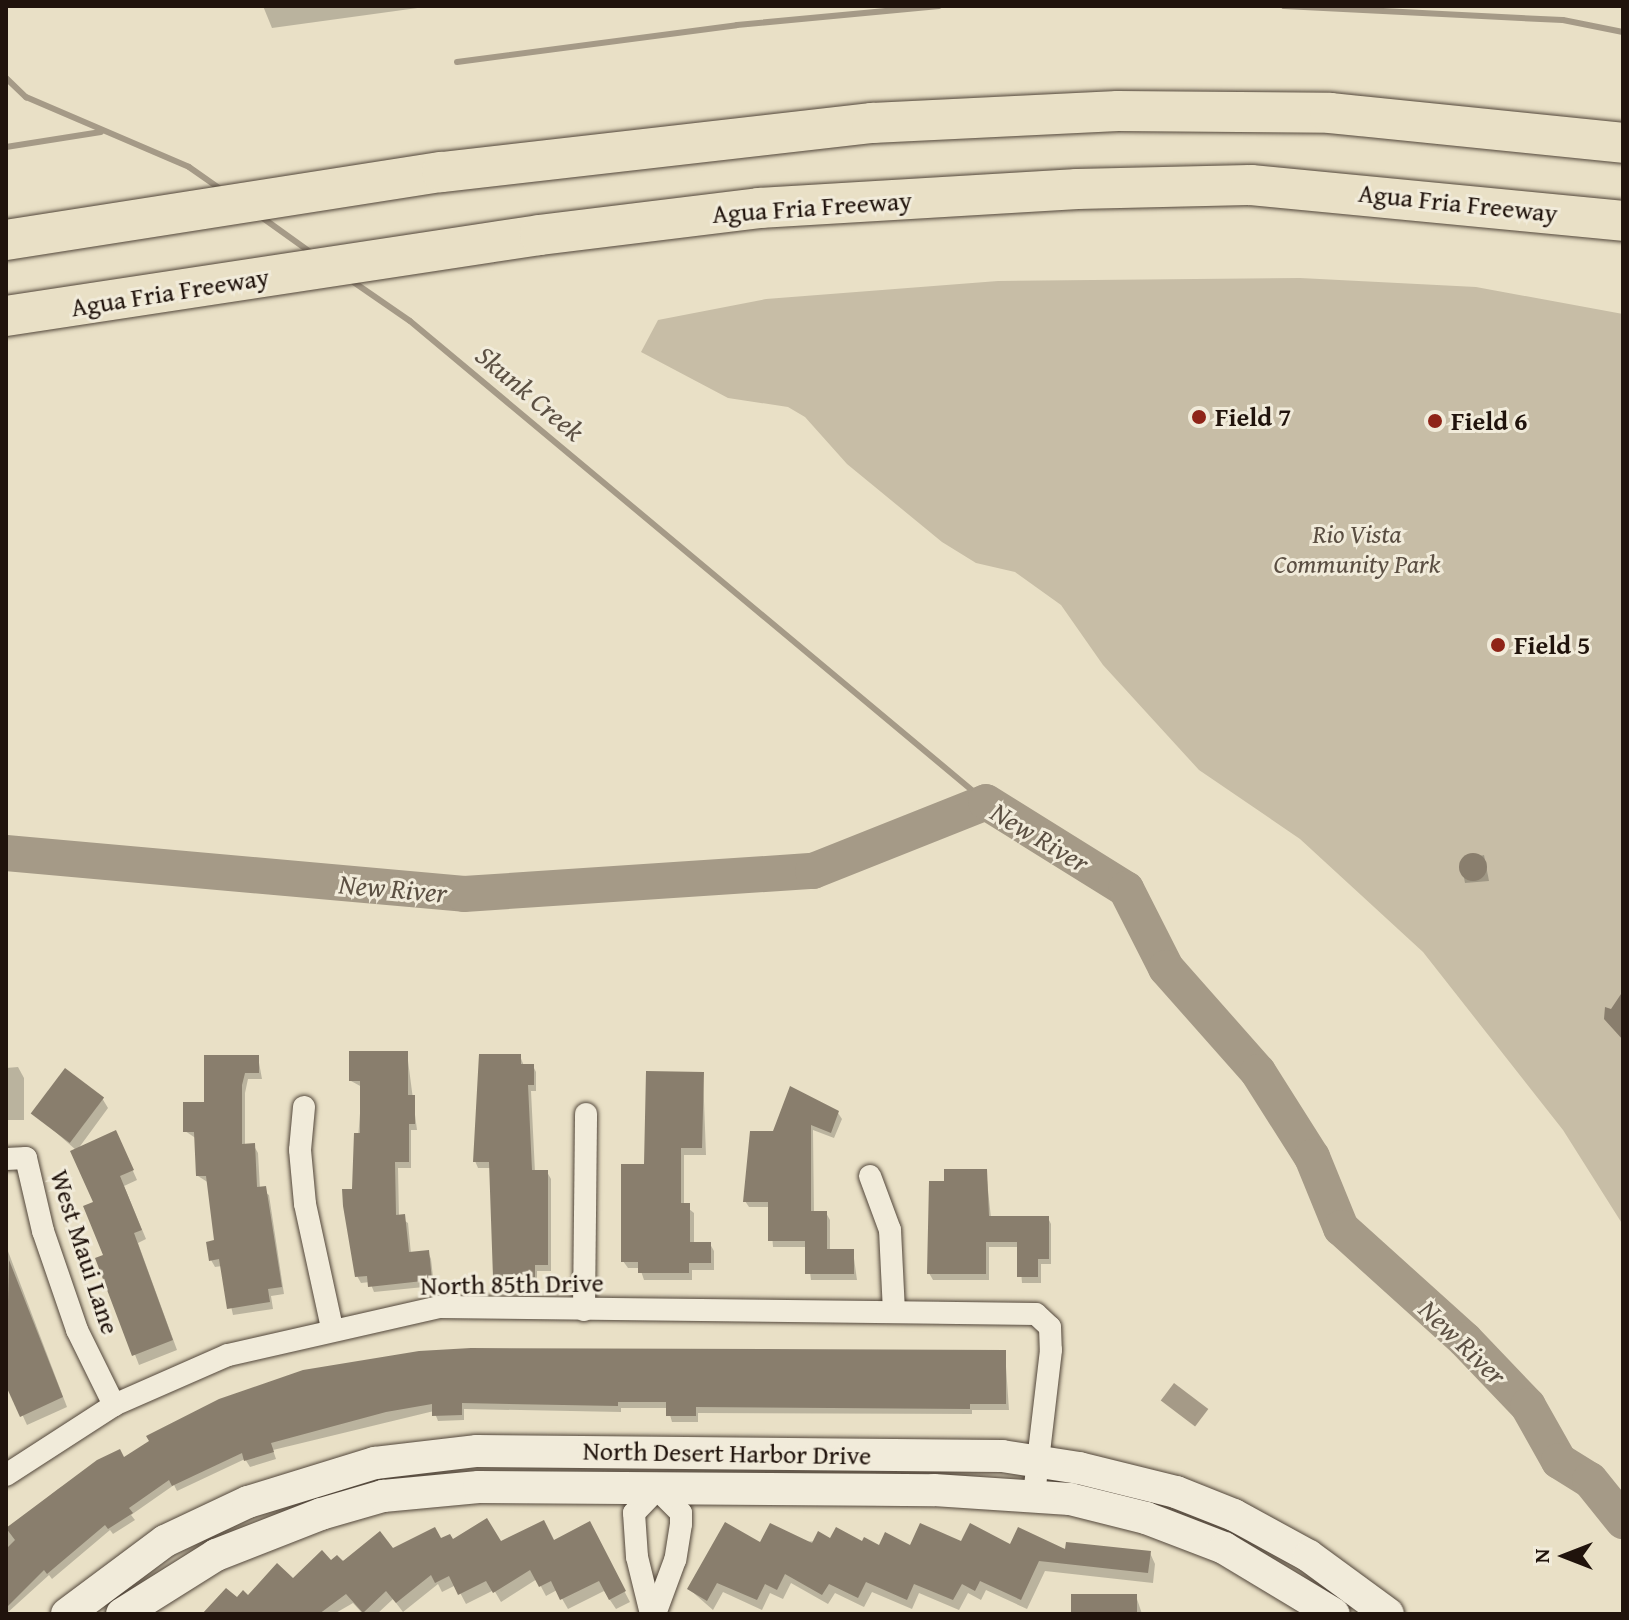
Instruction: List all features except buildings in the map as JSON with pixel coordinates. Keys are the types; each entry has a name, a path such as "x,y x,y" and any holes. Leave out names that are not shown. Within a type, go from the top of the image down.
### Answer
{"highway":[{"path":"6,240 442,172 872,123 1118,111 1330,113 1623,143"},
{"name":"Agua Fria Freeway","path":"6,316 540,235 759,208 1077,189 1251,185 1623,221"}],"street":[{"path":"304,1107 300,1150 305,1204 332,1328"},
{"path":"584,1310 586,1114"},
{"name":"West Maui Lane","path":"16,1158 77,1330 114,1405"},
{"path":"870,1176 890,1230 894,1312"},
{"name":"North 85th Drive","path":"6,1475 114,1405 228,1355 332,1328 440,1307 1036,1314 1050,1327 1038,1461"},
{"name":"North Desert Harbor Drive","path":"67,1614 165,1541 310,1480 375,1463 477,1451 1002,1456 1038,1461 1112,1475 1201,1501 1309,1556 1388,1614"},
{"path":"653,1614 637,1557 634,1513 657,1489 657,1452"},
{"path":"1034,1495 1038,1461"},
{"name":"North Desert Harbor Drive","path":"122,1614 216,1555 383,1496 479,1487 1034,1495 1104,1506 1188,1533 1255,1563 1334,1614"},
{"path":"653,1614 675,1560 681,1513 657,1489"},
{"path":"637,1557 675,1560"}],"green space":[{"name":"Rio Vista Community Park","path":"1300,278 1476,287 1623,314 1623,1225 1563,1130 1423,952 1300,839 1199,770 1103,665 1061,605 1015,572 976,563 942,542 847,464 805,417 788,407 728,398 641,352 658,320 766,299 998,281"}],"shaded area":[{"path":"1174,1383 1208,1409 1195,1426 1161,1401"}],"waterway":[{"path":"457,62 737,25 939,6"},
{"path":"1284,6 1563,20 1623,32"},
{"name":"Skunk Creek","path":"6,78 26,97 189,167 221,189"},
{"path":"6,147 101,132"},
{"name":"Skunk Creek","path":"260,216 313,254"},
{"name":"Skunk Creek","path":"352,281 410,321 986,802"},
{"name":"New River","path":"6,853 464,894 813,871 986,802 1126,889 1166,968 1258,1072 1312,1157 1341,1228 1465,1340 1528,1406 1559,1461 1590,1480 1623,1521"}],"place":[{"name":"Field 7","path":"1199,417"},
{"name":"Field 6","path":"1435,421"},
{"name":"Field 5","path":"1498,645"}]}
